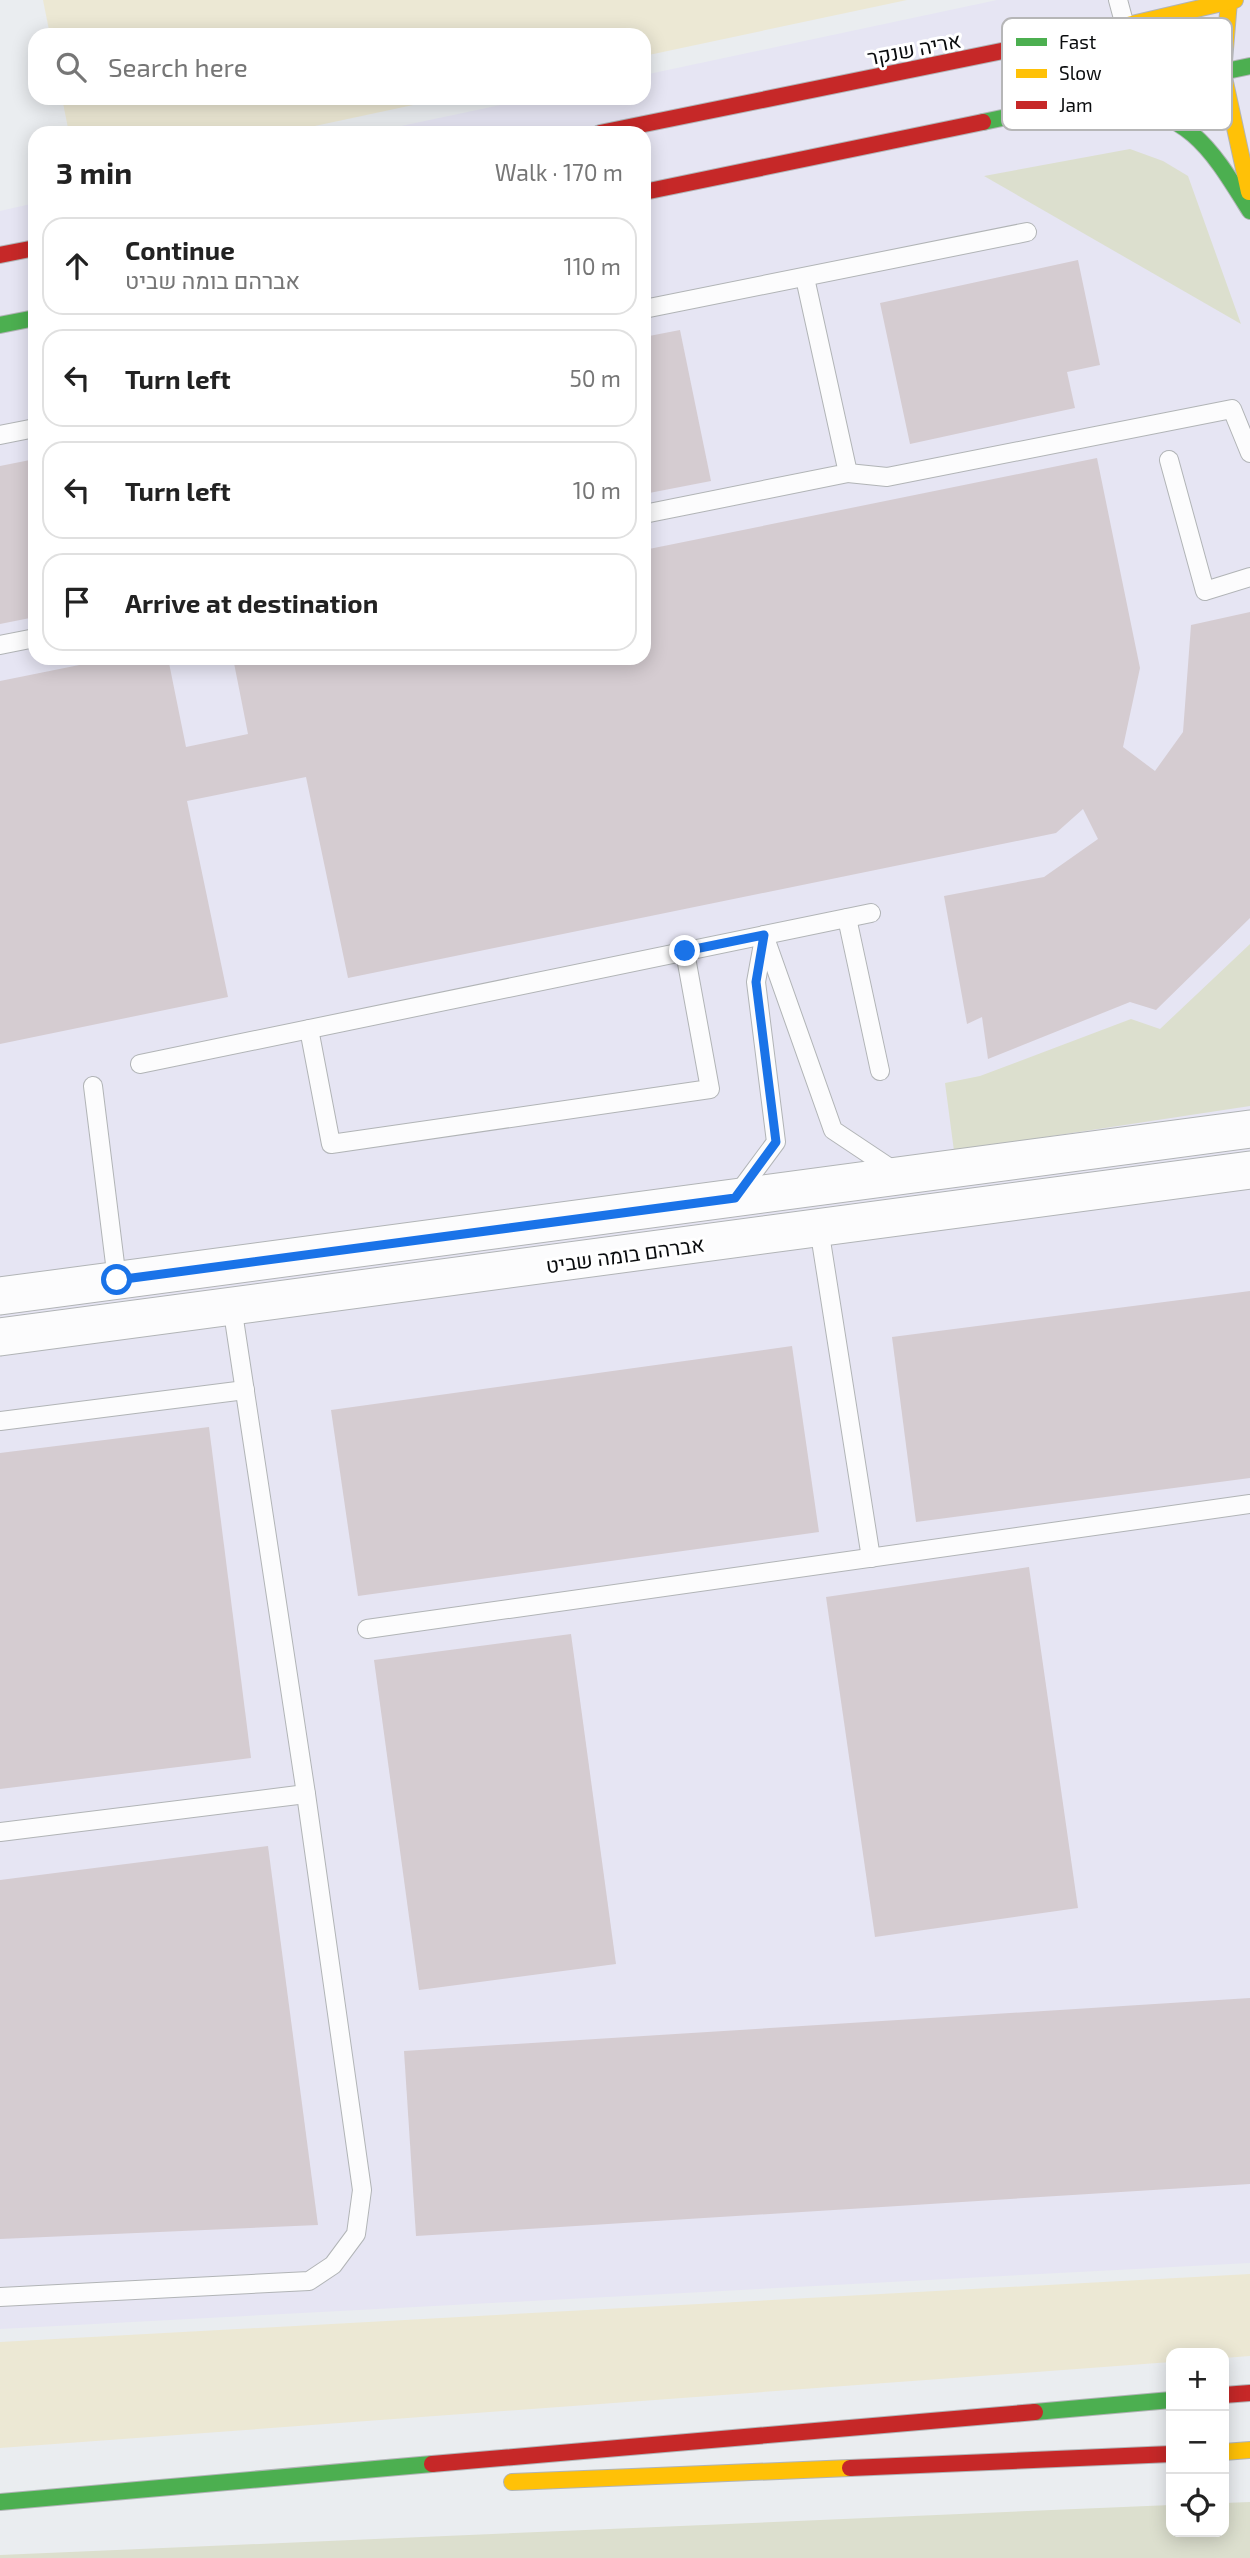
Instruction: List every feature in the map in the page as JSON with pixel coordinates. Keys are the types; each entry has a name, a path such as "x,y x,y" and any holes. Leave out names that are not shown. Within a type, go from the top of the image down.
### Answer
{"main road":[{"name":"אריה שנקר","path":"1159,18 1232,1"},
{"path":"1232,1 1245,32"},
{"name":"אריה שנקר","path":"634,126 1002,51"},
{"path":"1232,71 1250,66"},
{"path":"1232,114 1250,195"},
{"path":"651,191 1002,119"},
{"path":"1189,130 1200,138 1218,160 1250,211"},
{"path":"0,255 28,249"},
{"path":"0,325 28,319"},
{"path":"1229,2395 1250,2393"},
{"path":"0,2504 1166,2400"},
{"path":"1229,2452 1250,2451"},
{"path":"499,2483 1166,2454"},
{"path":"0,2504 277,2494"}],"street":[{"name":"אברהם בומה שביט","path":"0,1296 1250,1129"},
{"name":"אברהם בומה שביט","path":"0,1337 1250,1170"}],"lane":[{"path":"1118,0 1123,18"},
{"path":"651,308 1027,233"},
{"path":"805,278 848,473"},
{"path":"651,513 848,473 887,477 1232,409 1250,453"},
{"path":"0,435 28,429"},
{"path":"1169,460 1205,591 1250,577"},
{"path":"0,645 28,639"},
{"path":"140,1064 871,913"},
{"path":"847,918 880,1071"},
{"path":"764,935 833,1130 902,1176"},
{"path":"735,1198 776,1142 756,982 764,935"},
{"path":"309,1030 331,1143 710,1089 685,951"},
{"path":"93,1086 117,1280"},
{"path":"819,1228 871,1558"},
{"path":"0,2297 309,2281 333,2265 356,2234 362,2190 306,1794 232,1306"},
{"path":"0,1420 245,1390"},
{"path":"366,1629 1250,1504"},
{"path":"0,1832 306,1794"}],"shaded area":[{"path":"997,0 1250,0 1250,2263 0,2329 0,211 28,205 28,665 651,665 651,126 401,126 500,105 651,105 651,74"}],"green space":[{"path":"1130,149 1163,161 1188,176 1241,324 984,176"},
{"path":"1250,944 1250,1106 954,1151 945,1083 980,1076 1131,1019 1160,1029"},
{"path":"1250,2502 1250,2558 0,2558 0,2555 1166,2505 1166,2537 1229,2537 1229,2503"}],"sand":[{"path":"43,0 907,0 651,55 651,28 49,28"},
{"path":"63,105 413,105 315,126 68,126"},
{"path":"1250,2274 1250,2356 1229,2358 1229,2348 1166,2348 1166,2362 0,2448 0,2342"}],"building":[{"path":"1078,260 1100,365 1067,372 1075,408 910,444 880,303"},
{"path":"680,330 711,481 651,493 651,336"},
{"path":"1097,458 1140,668 1123,747 1155,771 1183,732 1191,625 1250,612 1250,918 1156,1010 1130,1002 988,1059 982,1017 967,1024 944,896 1044,877 1098,839 1083,809 1056,833 348,978 306,777 187,801 228,997 0,1044 0,681 79,665 169,665 186,747 248,734 234,665 651,665 651,549"},
{"path":"28,460 28,618 0,624 0,466"},
{"path":"1250,1291 1250,1478 916,1522 892,1337"},
{"path":"792,1346 819,1532 358,1596 331,1410"},
{"path":"209,1427 251,1758 0,1789 0,1453"},
{"path":"1029,1567 1078,1908 875,1937 826,1597"},
{"path":"571,1634 616,1964 419,1990 374,1660"},
{"path":"268,1846 318,2225 0,2239 0,1880"},
{"path":"1250,1998 1250,2184 416,2236 404,2051"}],"traffic: fast":[{"path":"1232,70 1250,66"},
{"path":"983,122 1002,118"},
{"path":"1187,130 1209,151 1250,211"},
{"path":"0,325 28,319"},
{"path":"1035,2412 1166,2400"},
{"path":"0,2502 432,2464"}],"traffic: slow":[{"path":"1158,18 1235,0"},
{"path":"1228,18 1229,1"},
{"path":"1232,114 1249,192"},
{"path":"1229,2452 1250,2450"},
{"path":"512,2482 850,2468"}],"traffic: jam":[{"path":"634,126 1002,51"},
{"path":"651,191 983,122"},
{"path":"0,255 28,249"},
{"path":"1229,2395 1250,2393"},
{"path":"432,2464 1035,2412"},
{"path":"850,2468 1166,2454"}],"route":[{"path":"117,1280 735,1198 776,1142 756,982 764,935 685,951"}]}
